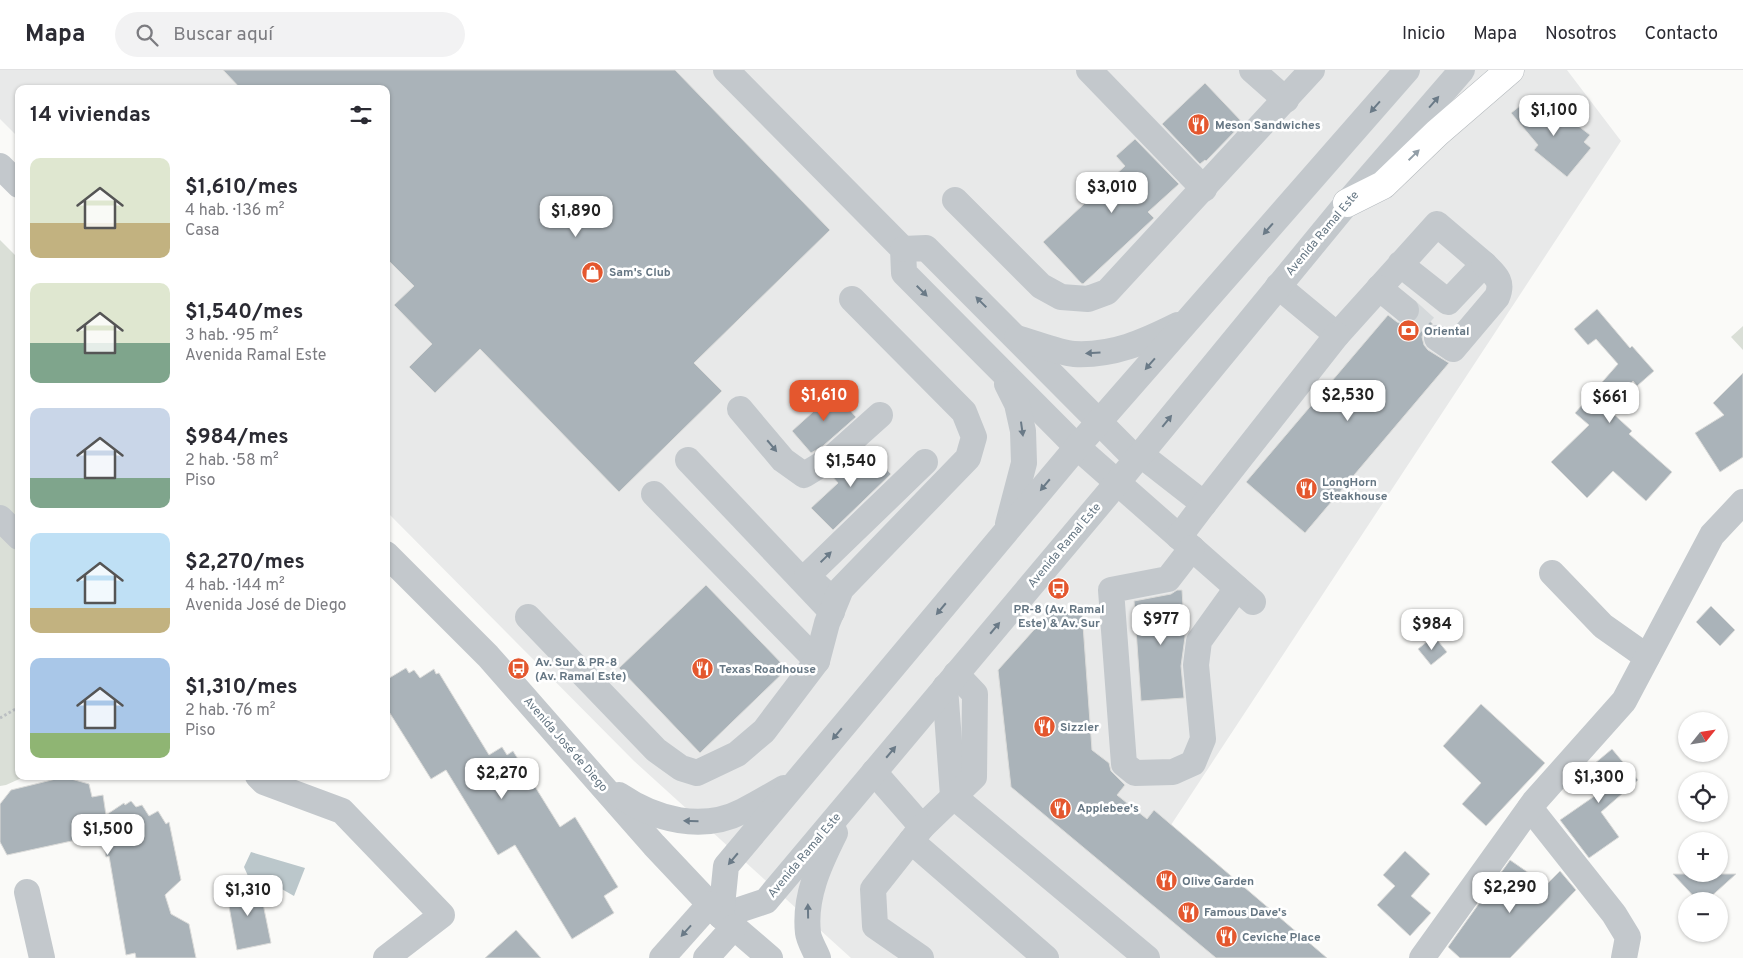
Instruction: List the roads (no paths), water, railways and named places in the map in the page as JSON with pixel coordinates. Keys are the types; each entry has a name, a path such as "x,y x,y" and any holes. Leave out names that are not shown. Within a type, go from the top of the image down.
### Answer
{"highway":[{"path":"1346,203 1383,185 1437,133 1510,70"}],"street":[{"path":"726,70 903,249 904,273 1077,447 1117,483 1186,543 1245,595 1199,641 1196,665 1203,739 1192,763 1173,772 1134,773 1124,764 1111,590 1168,579 1186,543 1204,504 1337,335 1437,224 1484,264 1499,280 1500,290 1497,297 1452,349 1437,338"},
{"path":"1089,70 1204,189"},
{"path":"1252,70 1286,100"},
{"path":"955,200 1041,286 1061,297 1088,299 1107,292 1312,70"},
{"path":"706,958 722,916 726,866 1077,447 1408,70"},
{"name":"Avenida Ramal Este","path":"722,916 766,901 1117,483 1346,203 1462,70"},
{"path":"0,166 15,181"},
{"path":"903,249 926,248 1099,422 1138,456 1204,504"},
{"path":"1400,264 1448,302 1484,264"},
{"path":"1278,286 1337,335"},
{"path":"1379,288 1406,310"},
{"path":"528,617 656,750 681,768 697,773 737,754 764,730 818,661 841,589 968,458 974,437 964,412 852,299"},
{"path":"1015,337 1072,354 1111,352 1144,342 1188,321"},
{"path":"998,368 1017,404 1023,431 1024,463 1006,531"},
{"path":"740,409 783,460 804,475 832,458 880,416"},
{"path":"688,460 834,607"},
{"path":"834,607 807,576 925,462"},
{"path":"654,494 818,661"},
{"path":"1422,958 1530,808 1624,701 1712,535 1743,502"},
{"path":"0,518 15,533"},
{"name":"Avenida José de Diego","path":"390,558 488,656 654,845 722,916 770,958"},
{"path":"1552,573 1603,626 1647,657"},
{"path":"921,958 874,926 872,889 916,834 953,796 951,680"},
{"path":"874,772 916,834 1046,958"},
{"path":"596,779 637,807 664,818 689,822 717,820 742,812 800,779"},
{"path":"262,780 342,811 442,915 386,958"},
{"path":"953,796 1147,958"},
{"path":"818,958 808,934 808,903 820,864 853,797"},
{"path":"1530,808 1614,914 1628,937 1625,958"},
{"path":"27,892 42,958"},
{"path":"662,958 722,916"}],"tunnel":[{"path":"1406,310 1437,338"}],"place":[{"name":"Meson Sandwiches","path":"1199,125"},
{"name":"Sam's Club","path":"593,272"},
{"name":"Oriental","path":"1408,331"},
{"name":"LongHorn Steakhouse","path":"1306,489"},
{"name":"PR-8 (Av. Ramal Este) & Av. Sur","path":"1059,588"},
{"name":"Av. Sur & PR-8 (Av. Ramal Este)","path":"519,669"},
{"name":"Texas Roadhouse","path":"703,669"},
{"name":"Sizzler","path":"1044,727"},
{"name":"Applebee's","path":"1061,808"},
{"name":"Olive Garden","path":"1166,881"},
{"name":"Famous Dave's","path":"1188,912"},
{"name":"Ceviche Place","path":"1226,937"}]}
